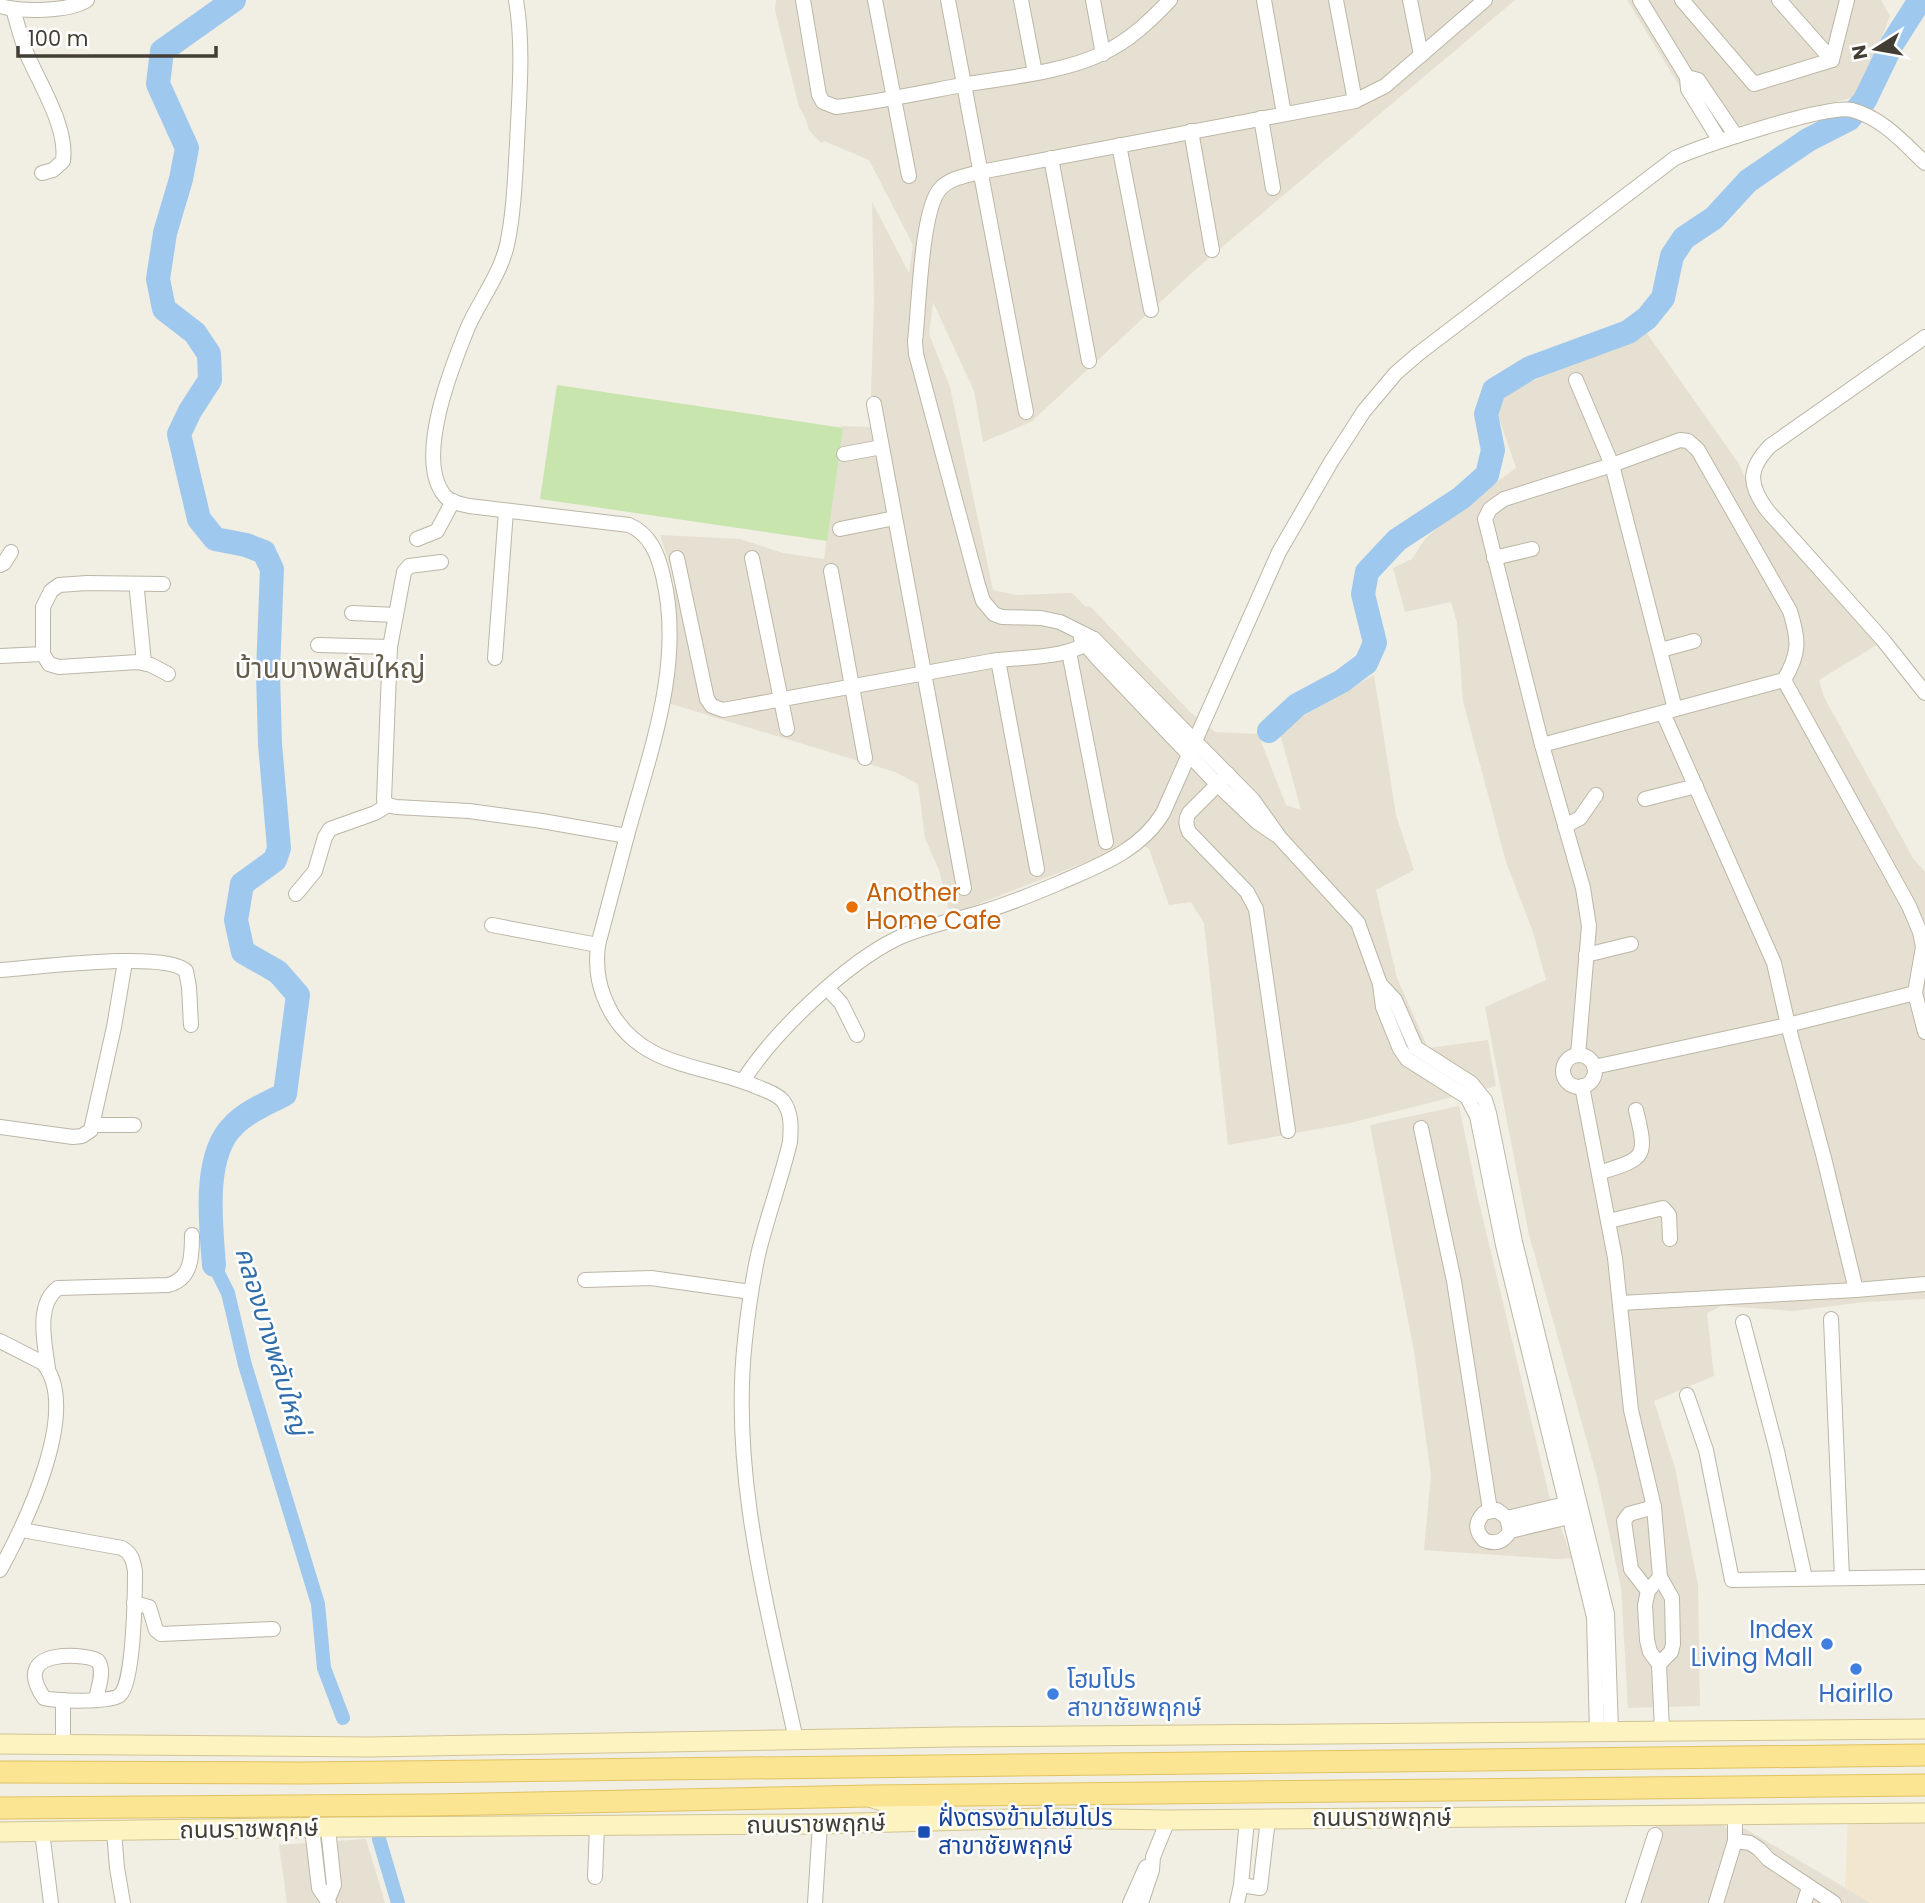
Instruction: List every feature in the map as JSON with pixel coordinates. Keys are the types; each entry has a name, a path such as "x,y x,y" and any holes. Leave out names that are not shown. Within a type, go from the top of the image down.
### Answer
{"main road":[{"path":"0,1744 429,1746 1925,1729"},
{"path":"301,1773 429,1746"},
{"path":"0,1772 301,1773 1925,1755"},
{"name":"ถนนราชพฤกษ์","path":"0,1808 431,1805 869,1796 1925,1785"},
{"path":"869,1796 902,1808 1003,1811 1045,1818"},
{"path":"326,1828 431,1805"},
{"name":"ถนนราชพฤกษ์","path":"0,1832 820,1824 1045,1818 1168,1820 1925,1813"}],"street":[{"path":"42,173 53,170 63,161 65,148 60,128 6,8 71,8 87,0"},
{"path":"516,0 520,92 514,192 507,246 500,267 468,327 443,399 434,440 435,477 443,494 453,502 469,506 629,525 644,534 657,556 666,589 669,615 668,669 656,730 598,945 596,965 602,991 616,1020 633,1041 666,1059 743,1081 779,1098 789,1112 791,1125 788,1152 761,1245 751,1292 745,1340 741,1430 747,1499 796,1740"},
{"path":"803,0 819,94 824,102 836,107 1035,73 1103,54 1150,21 1170,0"},
{"path":"875,0 909,176"},
{"path":"948,0 1026,412"},
{"path":"1021,0 1035,73"},
{"path":"1093,0 1103,54"},
{"path":"1264,0 1284,114"},
{"path":"1336,0 1355,101"},
{"path":"1410,0 1421,55"},
{"path":"1640,0 1687,76 1688,89 1720,141"},
{"path":"1682,0 1754,84 1832,60"},
{"path":"1779,0 1832,60"},
{"path":"1832,60 1847,0"},
{"path":"1483,1 1385,86 1355,101 1051,158 954,180 937,192 931,205 915,341 919,367 983,601 994,614 1002,617 1041,618 1060,622 1077,631 1228,774 1263,811 1280,838 1358,923 1380,984 1383,1007 1400,1049 1407,1059 1446,1075 1467,1097 1477,1116 1601,1615 1604,1731"},
{"path":"1687,76 1698,80 1736,136"},
{"path":"743,1081 767,1046 868,956 916,930 1018,901 1104,863 1146,836 1158,821 1285,541 1358,421 1396,373 1447,330 1675,158 1720,141 1820,113 1849,109 1867,116 1898,136 1925,163"},
{"path":"1261,118 1273,188"},
{"path":"1191,131 1212,250"},
{"path":"1119,145 1151,310"},
{"path":"1051,158 1089,361"},
{"path":"1925,337 1770,446 1756,463 1753,473 1756,491 1767,510 1883,640 1925,693"},
{"path":"1576,380 1612,465 1661,650 1669,711 1696,786 1774,963 1856,1290"},
{"path":"874,404 964,888"},
{"path":"1542,745 1784,680 1797,653 1797,639 1790,611 1698,450 1688,441 1680,440 1496,503 1485,519 1542,745 1587,907 1589,926 1578,1055"},
{"path":"844,454 882,447"},
{"path":"417,539 437,531 453,502"},
{"path":"495,658 506,511"},
{"path":"840,529 895,518"},
{"path":"1494,558 1532,549"},
{"path":"0,565 4,564 11,552"},
{"path":"677,558 707,699 712,706 723,710 998,660 1069,652 1089,642"},
{"path":"752,558 787,729"},
{"path":"388,805 383,793 390,647 406,568 441,562"},
{"path":"831,572 865,758"},
{"path":"163,584 60,585 51,591 43,607 43,654 49,664 59,667 144,663 168,674"},
{"path":"137,591 144,663"},
{"path":"352,613 396,615"},
{"path":"1661,650 1694,641"},
{"path":"318,645 390,647"},
{"path":"1069,652 1107,842"},
{"path":"0,656 43,654"},
{"path":"998,660 1037,869"},
{"path":"1784,680 1909,906 1920,932 1922,957 1915,993 1925,1032"},
{"path":"1194,741 1218,785 1257,822 1280,838"},
{"path":"1228,774 1189,813 1186,825 1189,832 1247,892 1256,909 1289,1131"},
{"path":"1645,799 1696,786"},
{"path":"1565,826 1580,818 1596,795"},
{"path":"296,894 315,870 325,836 330,829 375,813 388,805 518,817 627,836"},
{"path":"492,925 598,945"},
{"path":"1586,955 1631,944"},
{"path":"0,970 125,962 174,964 186,971 191,1025"},
{"path":"0,1127 73,1137 87,1133 93,1125 125,962"},
{"path":"828,989 841,1003 857,1035"},
{"path":"1594,1067 1788,1026 1915,993"},
{"path":"1578,1055 1589,1058 1594,1067 1591,1081 1582,1086 1568,1082 1563,1072 1569,1058 1578,1055"},
{"path":"1582,1086 1609,1222 1630,1410 1654,1507 1660,1577 1672,1598 1674,1644 1671,1652 1659,1664"},
{"path":"1599,1173 1637,1159 1642,1151 1636,1110"},
{"path":"93,1125 134,1125"},
{"path":"1421,1128 1454,1281 1490,1510"},
{"path":"1609,1222 1664,1208 1669,1215 1670,1239"},
{"path":"0,1570 22,1531 41,1483 52,1438 54,1385 46,1366 44,1310 47,1299 58,1288 168,1285 179,1282 186,1274 192,1258 192,1235"},
{"path":"585,1280 651,1278 751,1292"},
{"path":"1620,1303 1925,1284"},
{"path":"1831,1319 1842,1578"},
{"path":"1743,1322 1777,1451 1805,1578"},
{"path":"0,1341 46,1366"},
{"path":"1687,1395 1706,1450 1732,1580 1925,1577"},
{"path":"1648,1591 1631,1569 1624,1521 1629,1514 1654,1507"},
{"path":"1508,1524 1575,1509"},
{"path":"1490,1510 1497,1510 1508,1524 1502,1541 1490,1543 1484,1540 1477,1530 1480,1517 1490,1510"},
{"path":"22,1531 122,1548 130,1553 135,1571 131,1659 125,1686 119,1696 96,1699 63,1700 44,1698 34,1679 35,1669 40,1662 52,1657 96,1658 101,1673 96,1699"},
{"path":"1660,1577 1648,1591 1645,1605 1647,1640 1650,1652 1659,1664 1662,1730"},
{"path":"134,1603 149,1606 156,1630 160,1634 273,1629"},
{"path":"63,1700 63,1744"},
{"path":"1716,1903 1738,1842 1734,1814"},
{"path":"1237,1903 1247,1819"},
{"path":"1241,1885 1261,1896 1268,1819"},
{"path":"1130,1903 1168,1820"},
{"path":"815,1903 820,1824"},
{"path":"595,1877 597,1826"},
{"path":"326,1828 334,1885 328,1901"},
{"path":"114,1831 122,1903"},
{"path":"42,1832 51,1903"},
{"path":"1633,1903 1655,1835"},
{"path":"1738,1842 1750,1843 1809,1888 1835,1903"},
{"path":"1141,1903 1152,1870 1153,1857"},
{"path":"1804,1903 1809,1888"}],"shaded area":[{"path":"776,0 1515,0 1196,269 1031,422 983,442 974,391 933,302 929,334 950,387 993,590 1017,595 1072,593 1086,607 1090,606 1190,712 1215,732 1258,734 1286,805 1301,810 1279,730 1374,675 1396,815 1414,870 1376,890 1397,978 1428,1048 1488,1040 1496,1086 1346,1124 1228,1145 1204,923 1191,902 1169,905 1149,849 1138,842 950,915 939,870 925,838 918,784 895,772 668,703 676,652 674,577 660,535 740,539 783,553 824,559 842,426 870,427 874,299 872,202 909,273 913,245 869,160 824,141 821,143 809,130 799,107 775,10"},
{"path":"1627,0 1881,0 1890,16 1859,96 1708,133"},
{"path":"1646,332 1739,464 1747,482 1880,643 1819,680 1824,697 1913,858 1925,872 1925,1299 1865,1302 1793,1311 1722,1306 1707,1313 1714,1376 1654,1401 1675,1468 1698,1585 1700,1706 1628,1708 1621,1587 1597,1477 1529,1235 1485,1007 1546,980 1533,932 1506,862 1463,701 1457,623 1451,602 1405,612 1393,568 1412,559 1425,539 1454,513 1516,468 1497,412 1504,393"},
{"path":"1459,1106 1478,1198 1549,1495 1572,1558 1424,1550 1431,1476 1414,1351 1370,1125"},
{"path":"1848,1820 1925,1820 1925,1903 1871,1903 1845,1888"},
{"path":"1657,1824 1724,1825 1735,1839 1744,1828 1871,1903 1625,1903"},
{"path":"366,1839 385,1903 287,1903 279,1845"}],"green space":[{"path":"557,385 843,428 827,541 540,499"}],"waterway":[{"name":"คลองบางพลับใหญ่","path":"214,1265 211,1191 217,1154 224,1138 239,1120 285,1094 298,995 278,972 243,952 236,920 242,884 275,860 279,848 270,744 268,672 272,569 264,552 246,545 215,539 199,519 179,434 210,380 209,354 195,333 164,309 158,279 165,233 187,148 158,84 162,51 234,0"},
{"path":"1269,731 1297,705 1342,681 1366,663 1375,643 1363,594 1367,572 1397,540 1461,498 1487,475 1493,450 1486,414 1494,390 1530,368 1628,332 1647,318 1663,298 1672,256 1684,238 1714,218 1748,181 1808,140 1849,119 1865,100 1892,44 1920,0"},
{"name":"คลองบางพลับใหญ่","path":"214,1265 228,1293 245,1365 318,1604 324,1668 343,1718"},
{"name":"คลองบางพลับใหญ่","path":"379,1839 398,1903"}],"place":[{"name":"Another Home Cafe","path":"852,907"},
{"name":"Index Living Mall","path":"1827,1644"},
{"name":"Hairllo","path":"1856,1669"},
{"name":"โฮมโปร สาขาชัยพฤกษ์","path":"1053,1694"},
{"name":"ฝั่งตรงข้ามโฮมโปร สาขาชัยพฤกษ์","path":"924,1832"}],"district":[{"name":"บ้านบางพลับใหญ่","path":"330,668"}]}
